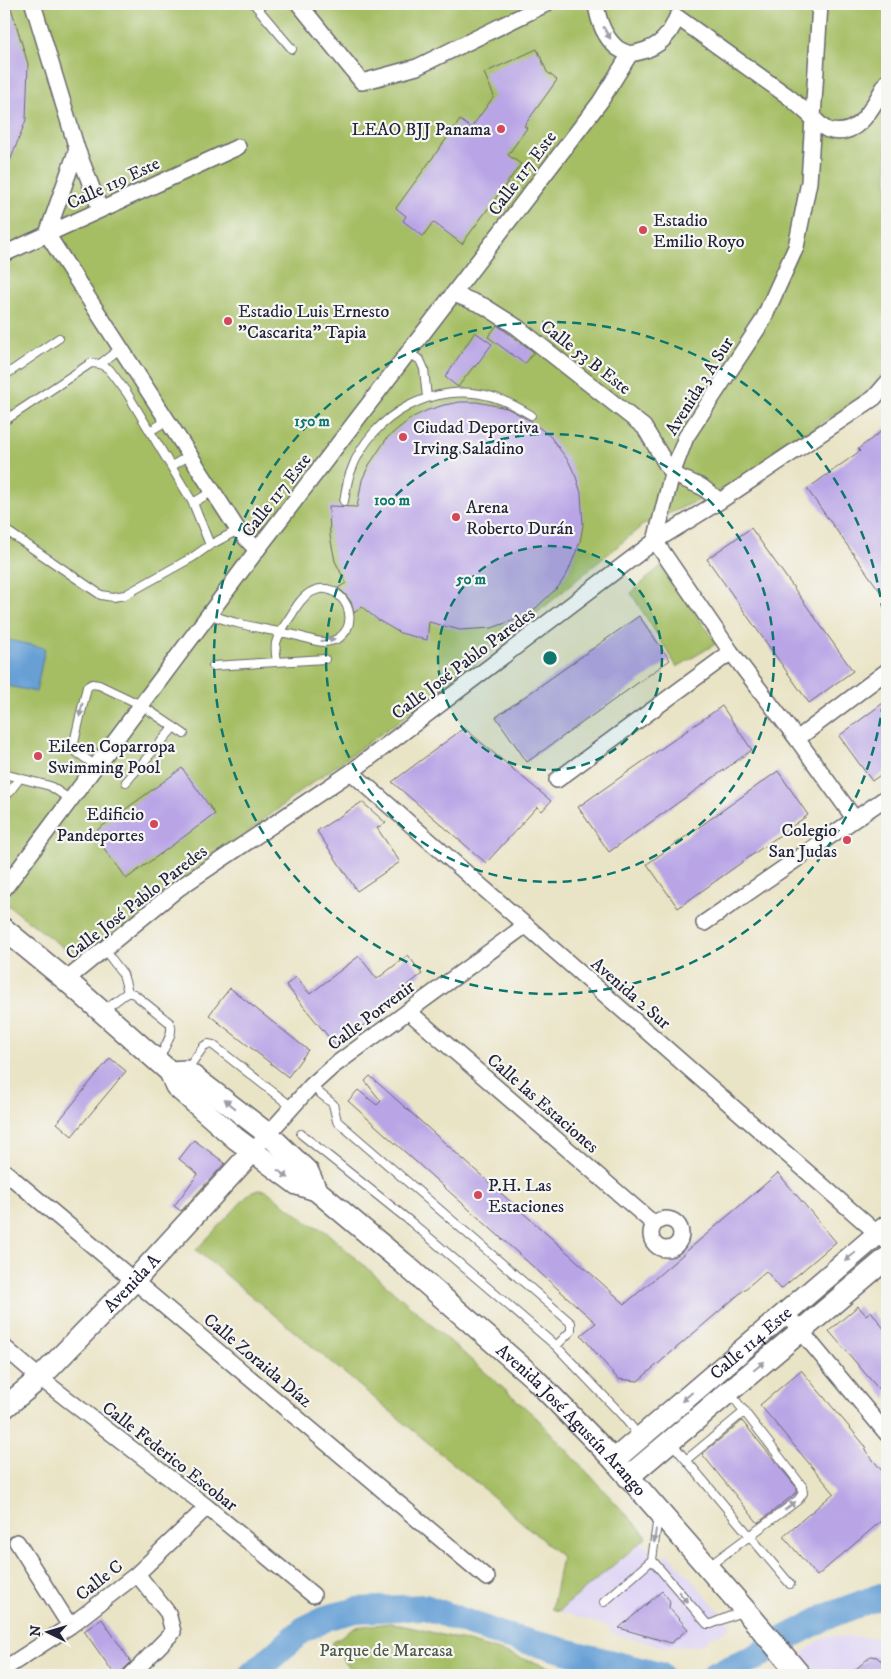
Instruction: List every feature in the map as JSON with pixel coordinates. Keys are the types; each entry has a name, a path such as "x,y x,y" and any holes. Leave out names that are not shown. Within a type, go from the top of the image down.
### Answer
{"main road":[{"name":"Avenida José Agustín Arango","path":"4,929 66,980 101,1012 171,1068 268,1134 308,1172 316,1190"},
{"name":"Avenida José Agustín Arango","path":"171,1068 176,1086 252,1152 296,1184 316,1190 402,1262 533,1377 614,1460 749,1614 796,1671"},
{"name":"Avenida A","path":"4,1408 40,1378 135,1280 252,1152"},
{"name":"Calle 114 Este","path":"614,1460 785,1312 884,1234"},
{"name":"Calle 114 Este","path":"628,1476 887,1258"}],"street":[{"path":"33,4 77,149 100,209"},
{"path":"298,4 362,82 417,67 546,4"},
{"path":"596,4 597,15 606,35 616,47 630,54 644,52 671,31 675,10 789,97 828,130 840,131 851,129 860,124 887,82"},
{"name":"Avenida 3 A Sur","path":"655,541 672,474 686,437 762,322 796,247 809,182 820,4"},
{"name":"Calle 117 Este","path":"4,889 257,550 600,102 630,54"},
{"name":"Calle 119 Este","path":"4,254 238,147"},
{"path":"77,149 47,234 238,530 257,550"},
{"name":"Calle 53 B Este","path":"454,294 484,306 518,327 644,427 672,474"},
{"name":"Calle José Pablo Paredes","path":"66,980 179,888 351,772 655,541 720,501 874,398 887,383"},
{"path":"672,474 702,487 720,501"},
{"path":"655,541 731,652 854,818"},
{"path":"557,780 731,652"},
{"path":"797,739 887,671"},
{"name":"Avenida 2 Sur","path":"351,772 884,1234"},
{"path":"704,923 887,797"},
{"name":"Calle Porvenir","path":"252,1152 311,1086 332,1067 526,925"},
{"name":"Calle las Estaciones","path":"408,1011 654,1224"},
{"name":"Calle Zoraida Díaz","path":"4,1171 488,1578"},
{"path":"785,1312 887,1434"},
{"name":"Calle Federico Escobar","path":"4,1347 40,1378 207,1507 313,1595"},
{"name":"Calle C","path":"4,1669 70,1626 137,1574 207,1507"},
{"path":"17,1542 70,1626"},
{"path":"131,1675 173,1632 168,1613 137,1574"}],"lane":[{"path":"254,4 292,49"},
{"path":"4,376 59,338"},
{"path":"100,364 121,348"},
{"path":"409,353 420,360 424,369 427,398"},
{"path":"4,421 90,364 100,364 109,368 127,393 172,466 193,503 210,545"},
{"path":"127,393 144,383"},
{"path":"344,500 351,471 364,444 383,422 401,410 427,398 438,394 465,393 492,397 511,404 531,415"},
{"path":"150,431 168,420"},
{"path":"172,466 190,455"},
{"path":"193,503 213,490"},
{"path":"4,529 101,595 113,597 125,595 238,530"},
{"path":"209,614 228,621 281,633 324,642 339,638 348,626 349,615 346,604 340,594 333,590 320,589 308,592 300,601 281,633 276,642 277,662"},
{"path":"213,666 325,659"},
{"path":"96,766 75,751 73,747 86,687 92,684 99,685 141,705 184,734"},
{"path":"126,782 174,727"},
{"path":"4,774 50,786 71,800"},
{"path":"4,799 20,778"},
{"path":"104,949 123,974 128,992"},
{"path":"101,1012 128,992"},
{"path":"128,992 134,994 170,1023 172,1027 171,1068"},
{"path":"171,1068 204,1046 212,1045 292,1107"},
{"path":"311,1086 333,1104 337,1121 571,1323 571,1331 556,1346"},
{"path":"301,1134 411,1222 556,1346 621,1414 640,1437"},
{"path":"708,1567 798,1500 803,1493 802,1486 729,1391"},
{"path":"686,1460 745,1411"},
{"path":"670,1441 751,1535 790,1584"},
{"path":"604,1602 652,1560 659,1511"},
{"path":"652,1560 707,1624 749,1614"}],"shaded area":[{"path":"642,1541 659,1560 668,1553 732,1626 718,1635 707,1638 709,1641 697,1646 663,1647 611,1633 609,1627 559,1611"},
{"path":"825,1636 887,1638 887,1675 818,1675 801,1654"}],"green space":[{"name":"Ciudad Deportiva Irving Saladino","path":"4,4 887,4 887,369 870,390 733,485 643,525 455,681 302,790 83,963 4,902"},
{"path":"661,566 717,643 677,667 631,593"},
{"path":"252,1191 267,1191 307,1222 325,1231 537,1418 647,1537 559,1611 552,1609 562,1557 479,1485 196,1250"},
{"name":"Parque de Marcasa","path":"391,1623 482,1646 572,1675 354,1675 332,1643 354,1627"}],"water":[{"path":"4,639 45,648 36,692 4,685"}],"building":[{"path":"4,4 10,4 28,64 26,120 5,174"},
{"path":"537,49 547,72 557,80 524,126 527,128 508,155 521,164 462,244 433,222 423,236 403,221 406,216 396,208 460,120 471,128 494,96 484,73"},
{"path":"497,325 534,352 525,364 488,337"},
{"path":"475,332 492,344 458,387 445,377"},
{"name":"Arena Roberto Durán","path":"460,402 477,402 507,408 531,421 550,436 569,462 576,477 581,493 583,525 580,542 568,572 559,586 536,608 522,617 492,628 460,630 429,622 427,640 400,633 378,620 362,607 354,613 351,602 338,588 346,583 335,561 330,536 329,506 357,507 362,480 369,465 387,438 413,417 428,410"},
{"path":"887,427 887,601 807,489 860,451 858,449"},
{"path":"751,528 853,671 809,703 707,559"},
{"path":"639,616 670,660 527,762 496,717"},
{"path":"887,700 887,770 872,781 839,736"},
{"path":"722,706 752,750 609,852 578,807"},
{"path":"464,728 551,801 542,811 537,807 486,863 392,782"},
{"name":"Edificio Pandeportes","path":"182,768 215,814 126,879 93,833"},
{"path":"778,771 808,815 678,908 647,864"},
{"path":"362,802 386,823 377,828 400,862 357,891 317,831"},
{"path":"408,955 422,974 391,998 394,1001 360,1028 358,1027 336,1046 286,985 296,977 310,994 359,956 377,979"},
{"path":"230,988 308,1050 288,1077 209,1015"},
{"path":"110,1058 126,1071 72,1136 57,1123"},
{"path":"370,1076 625,1304 778,1173 836,1242 781,1289 766,1271 638,1381 618,1379 581,1335 596,1323 348,1101 358,1090 377,1105 381,1101 365,1081"},
{"path":"194,1140 225,1163 181,1211 174,1206 198,1174 179,1159"},
{"path":"858,1306 866,1315 871,1311 887,1333 887,1399 829,1331"},
{"path":"801,1370 867,1448 865,1450 887,1477 887,1516 817,1576 783,1536 834,1493 760,1405"},
{"path":"742,1421 797,1488 797,1492 758,1523 702,1454"},
{"path":"662,1591 670,1601 669,1608 688,1629 671,1643 619,1628"},
{"path":"102,1619 131,1662 124,1669 122,1675 115,1675 84,1631"},
{"path":"871,1656 887,1661 887,1675 849,1675"}],"waterway":[{"path":"714,1675 757,1657 775,1644 828,1616 878,1597 887,1599"},
{"path":"251,1675 304,1629 329,1617 357,1610 425,1607 502,1635 660,1675"}],"place":[{"name":"LEAO BJJ Panama","path":"501,129"},
{"name":"Estadio Emilio Royo","path":"643,230"},
{"name":"Estadio Luis Ernesto \"Cascarita\" Tapia","path":"228,321"},
{"name":"Ciudad Deportiva Irving Saladino","path":"403,437"},
{"name":"Arena Roberto Durán","path":"456,517"},
{"name":"Eileen Coparropa Swimming Pool","path":"38,756"},
{"name":"Edificio Pandeportes","path":"154,824"},
{"name":"Colegio San Judas","path":"847,840"},
{"name":"P.H. Las Estaciones","path":"478,1195"}]}
